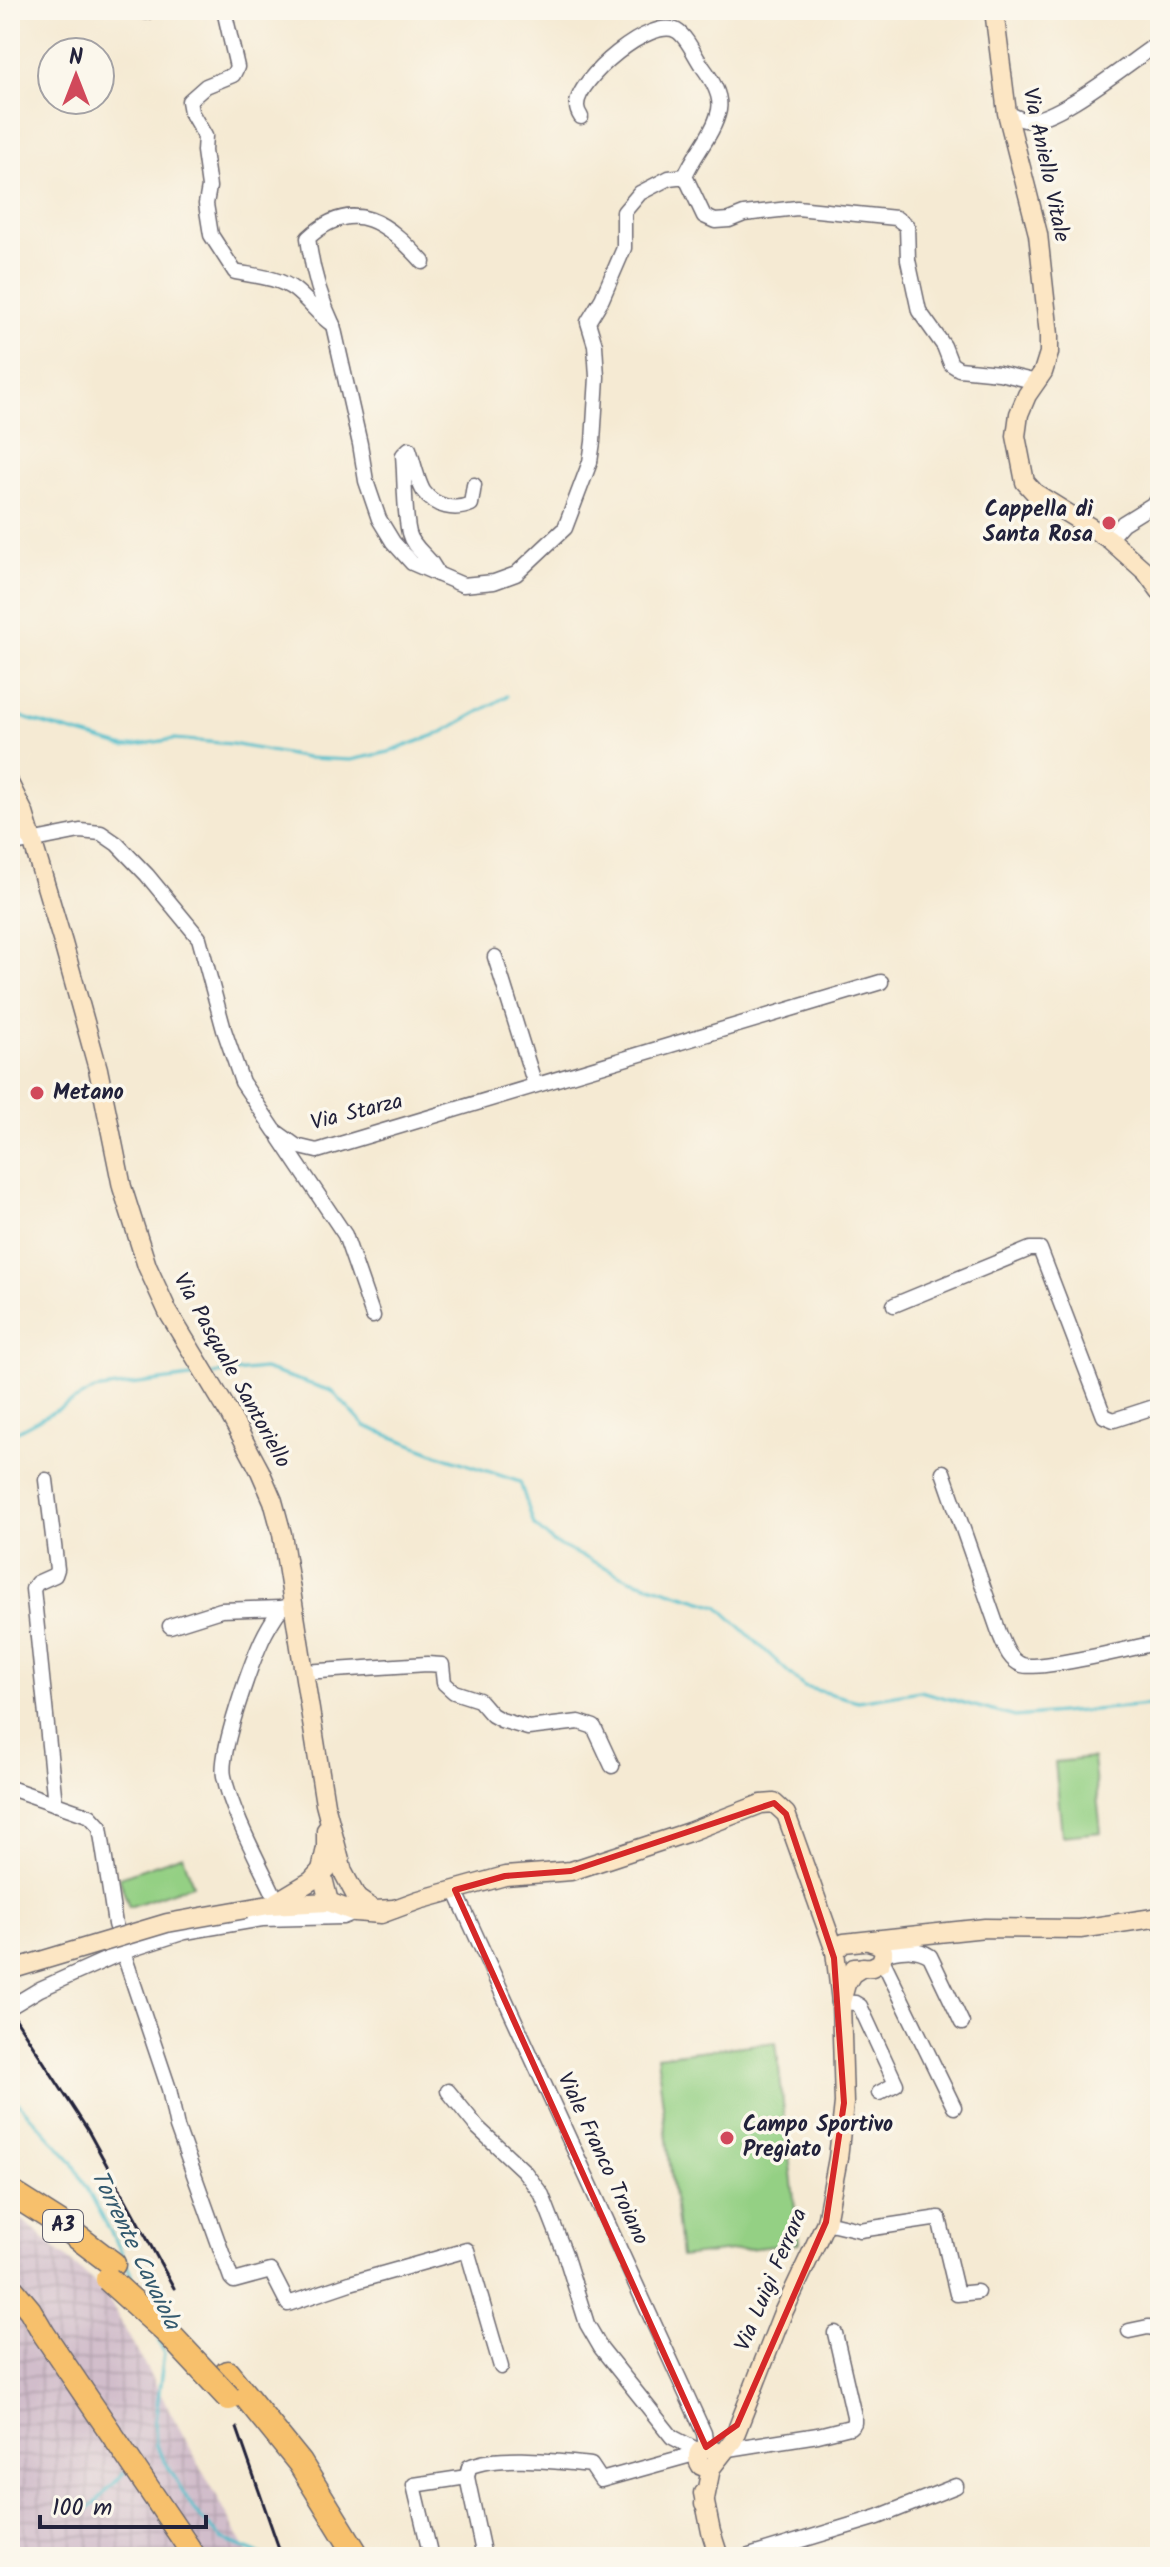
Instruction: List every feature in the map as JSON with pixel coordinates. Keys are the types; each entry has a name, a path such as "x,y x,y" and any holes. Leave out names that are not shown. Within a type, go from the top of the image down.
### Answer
{"highway":[{"name":"A3","path":"10,2192 59,2223 110,2272 229,2398 292,2478 341,2557"},
{"name":"A3","path":"10,2209 72,2251 110,2272 177,2320 227,2373 300,2463 358,2557"}],"main road":[{"path":"10,2286 30,2310 195,2557"},
{"path":"10,2304 26,2314 44,2334"}],"street":[{"path":"134,10 151,10"},
{"path":"224,10 237,67 233,75 206,86 189,101 191,112 205,136 209,187 206,204 211,235 235,272 269,278 293,289 333,325"},
{"name":"Via Aniello Vitale","path":"994,10 1007,113 1038,234 1049,335 1049,353 1019,414 1016,436 1025,482 1035,493 1109,539 1146,572 1160,591"},
{"path":"581,117 577,104 581,92 615,55 651,30 663,27 678,31 705,70 718,94 720,108 715,124 685,176 704,216 715,221 729,220 744,214 797,208 896,218 907,226 908,260 919,311 944,346 951,364 959,369 999,373 1037,382"},
{"path":"1007,113 1026,120 1047,115 1075,101 1160,42"},
{"path":"423,262 405,242 363,216 349,216 319,227 308,238 313,271 333,325 366,481 379,519 393,542 412,563 463,585 494,582 516,574 565,528 590,462 593,442 597,377 595,345 588,322 602,299 624,248 624,212 640,193 669,178 685,176"},
{"path":"437,575 435,568 416,548 409,533 403,455 409,449 424,492 442,506 460,509 471,504 474,485"},
{"path":"1109,539 1123,523 1160,500"},
{"name":"Via Pasquale Santoriello","path":"10,785 33,840 98,1069 122,1187 147,1266 190,1349 242,1434 273,1501 282,1534 287,1606 304,1672 325,1804"},
{"name":"Via Starza","path":"10,845 80,831 101,833 117,844 199,938 242,1082 275,1131 296,1146 317,1151 881,982"},
{"path":"495,957 535,1085"},
{"path":"275,1131 345,1235 373,1316"},
{"path":"894,1305 1030,1249 1040,1249 1104,1416 1114,1420 1160,1405"},
{"path":"943,1472 1010,1657 1023,1666 1058,1663 1160,1642"},
{"path":"46,1480 57,1569 55,1575 37,1583 33,1589 55,1804"},
{"path":"170,1626 221,1610 287,1606"},
{"path":"273,1903 235,1808 223,1775 223,1766 231,1731 262,1638 287,1606"},
{"path":"304,1672 442,1665 444,1683 454,1692 479,1700 501,1720 528,1728 579,1722 594,1727 612,1766"},
{"path":"10,1788 90,1816 100,1827 115,1924 123,1952 169,2089 177,2127 231,2278 234,2281 271,2271 288,2304 467,2250 501,2367"},
{"path":"10,2007 40,1989 123,1952 185,1932 356,1905 374,1910 394,1909 505,1876 571,1871 689,1832 761,1804 774,1803 786,1814 825,1918 837,1957 841,2002"},
{"path":"325,1804 326,1848 321,1870 326,1910"},
{"path":"325,1804 343,1872 356,1905"},
{"path":"10,1970 167,1923 273,1903 311,1881 321,1870"},
{"path":"321,1870 343,1872"},
{"path":"326,1910 343,1872"},
{"name":"Viale Franco Troiano","path":"455,1890 704,2433 708,2456"},
{"path":"273,1903 326,1910"},
{"path":"837,1957 846,1968 877,1954 985,1928 1080,1929 1160,1917"},
{"path":"825,1918 877,1954 954,2107"},
{"path":"837,1957 844,1943 877,1954 911,1949 922,1951 930,1956 962,2023"},
{"path":"841,2002 852,1974 877,1954"},
{"path":"841,2002 860,2006 896,2084 879,2093"},
{"name":"Via Luigi Ferrara","path":"708,2456 737,2425 782,2315 826,2222 844,2103 841,2002"},
{"path":"448,2091 478,2128 524,2171 542,2195 587,2324 601,2348 672,2437 708,2456"},
{"path":"826,2222 860,2230 939,2218 957,2294 977,2292"},
{"path":"1129,2331 1148,2327 1160,2329"},
{"path":"484,2557 467,2477 469,2467 482,2461 553,2461 591,2465 601,2480 675,2460 850,2427 854,2416 835,2333"},
{"path":"708,2456 704,2504 719,2557"},
{"path":"431,2557 414,2485 467,2477"},
{"path":"746,2557 878,2517 956,2486"}],"highlighted area":[{"path":"774,1803 786,1814 834,1958 844,2103 826,2222 737,2425 706,2447 455,1890 505,1876 571,1871"}],"shaded area":[{"path":"10,2209 104,2291 250,2557 10,2557"}],"green space":[{"path":"1093,1758 1101,1832 1062,1836 1055,1762"},
{"path":"183,1855 193,1885 129,1907 119,1877"},
{"name":"Campo Sportivo Pregiato","path":"776,2042 799,2243 681,2257 657,2056"}],"waterway":[{"path":"10,711 27,719 125,747 174,739 232,744 306,758 351,760 389,752 441,733 507,696"},
{"path":"213,1374 264,1369 332,1391 365,1426 520,1482 534,1525 554,1543 630,1579 718,1606 804,1687 858,1701 920,1691 1015,1717 1160,1704"},
{"path":"10,1435 94,1390 198,1376"},
{"name":"Torrente Cavaiola","path":"10,2094 72,2161 119,2247 138,2290"},
{"path":"159,2341 164,2353 155,2422 156,2446 195,2512 222,2539 265,2556"},
{"path":"85,2513 124,2473"}],"railway":[{"path":"10,2010 87,2129 174,2288"},
{"path":"237,2428 282,2557"}],"place":[{"name":"Cappella di Santa Rosa","path":"1109,523"},
{"name":"Metano","path":"37,1093"},
{"name":"Campo Sportivo Pregiato","path":"727,2138"}]}
